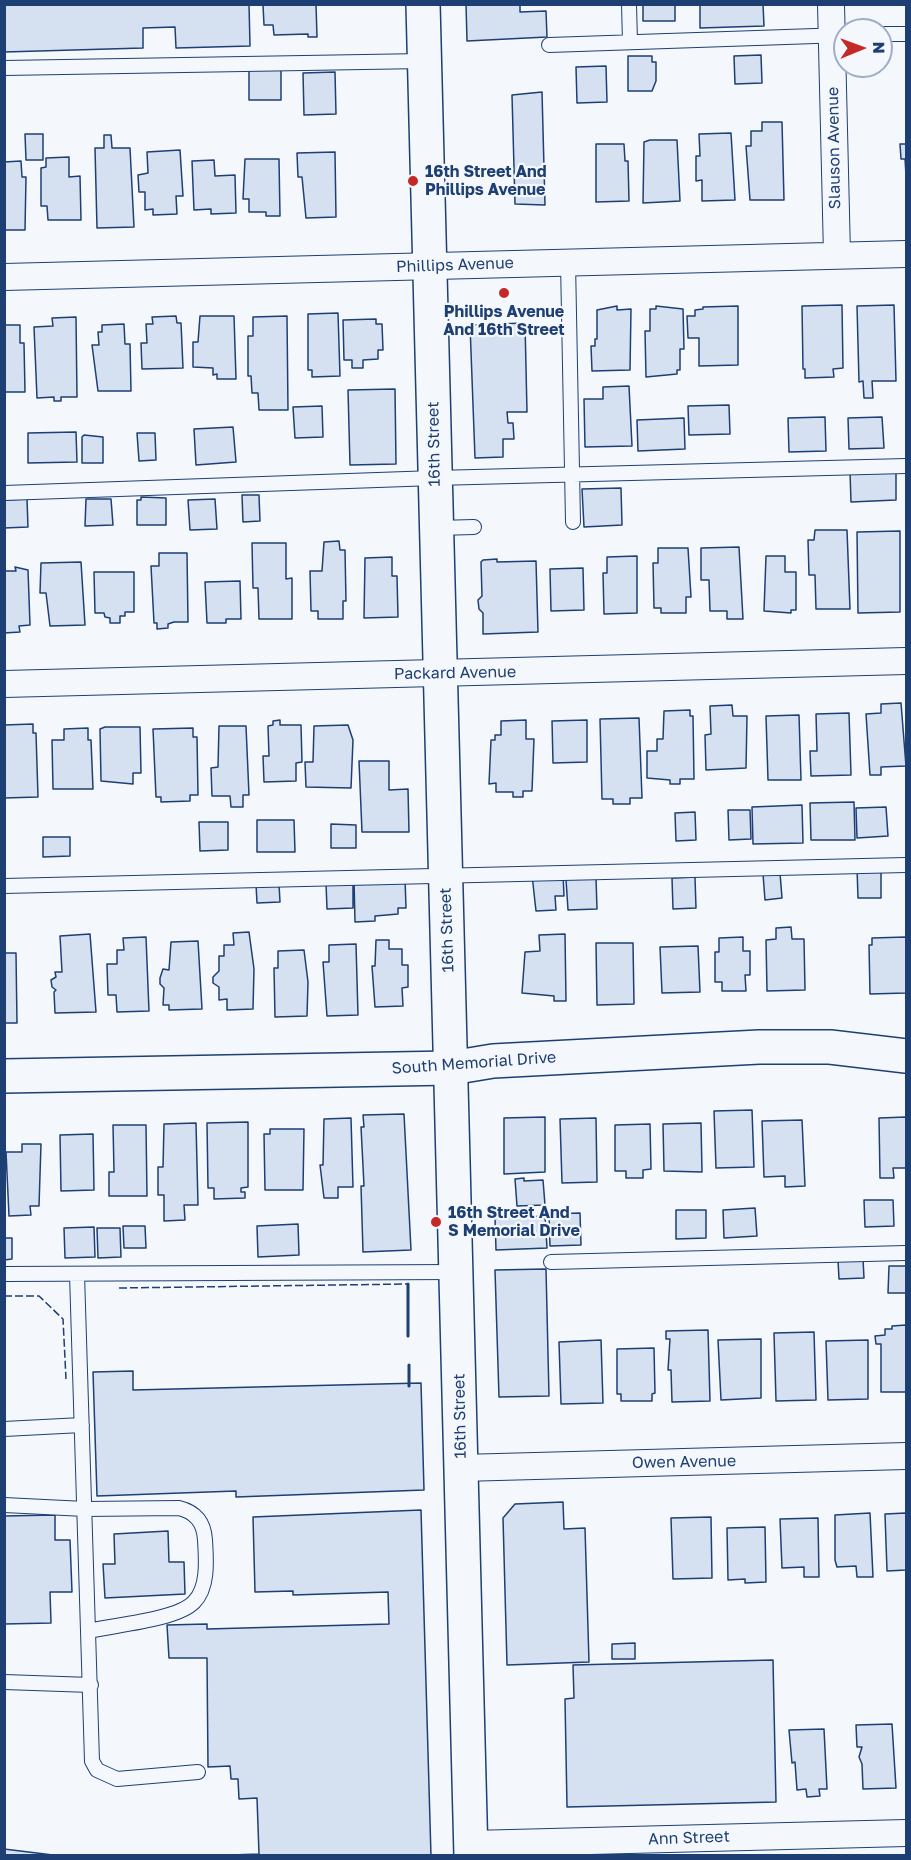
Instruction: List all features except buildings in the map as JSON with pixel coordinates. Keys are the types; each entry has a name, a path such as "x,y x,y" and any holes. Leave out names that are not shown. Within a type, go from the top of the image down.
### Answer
{"street":[{"name":"16th Street","path":"423,4 471,1850"},
{"name":"Slauson Avenue","path":"837,255 838,78"},
{"name":"Phillips Avenue","path":"4,277 906,254"},
{"name":"Packard Avenue","path":"4,684 906,661"},
{"name":"South Memorial Drive","path":"4,1076 451,1068 493,1061 759,1047 830,1047 901,1053"},
{"name":"Owen Avenue","path":"461,1468 906,1456"},
{"name":"Ann Street","path":"471,1850 906,1833"}],"lane":[{"path":"629,4 630,42"},
{"path":"549,45 833,35"},
{"path":"4,68 424,61"},
{"path":"568,262 573,522"},
{"path":"4,493 435,478 906,466"},
{"path":"436,528 474,526"},
{"path":"4,886 906,865"},
{"path":"551,1262 906,1253"},
{"path":"4,1274 456,1272"},
{"path":"77,1274 92,1761 97,1770 117,1779 198,1772"},
{"path":"4,1429 82,1425"},
{"path":"4,1505 85,1509 178,1508 192,1511 199,1518 205,1535 206,1567 196,1600 186,1608 89,1631"},
{"path":"4,1682 91,1685"}],"fence":[{"path":"119,1288 408,1284"},
{"path":"4,1296 39,1296 63,1319 66,1379"}],"wall":[{"path":"408,1284 408,1336"},
{"path":"409,1365 409,1386"}],"place":[{"name":"16th Street And Phillips Avenue","path":"413,181"},
{"name":"Phillips Avenue And 16th Street","path":"504,293"},
{"name":"16th Street And S Memorial Drive","path":"436,1222"}]}
